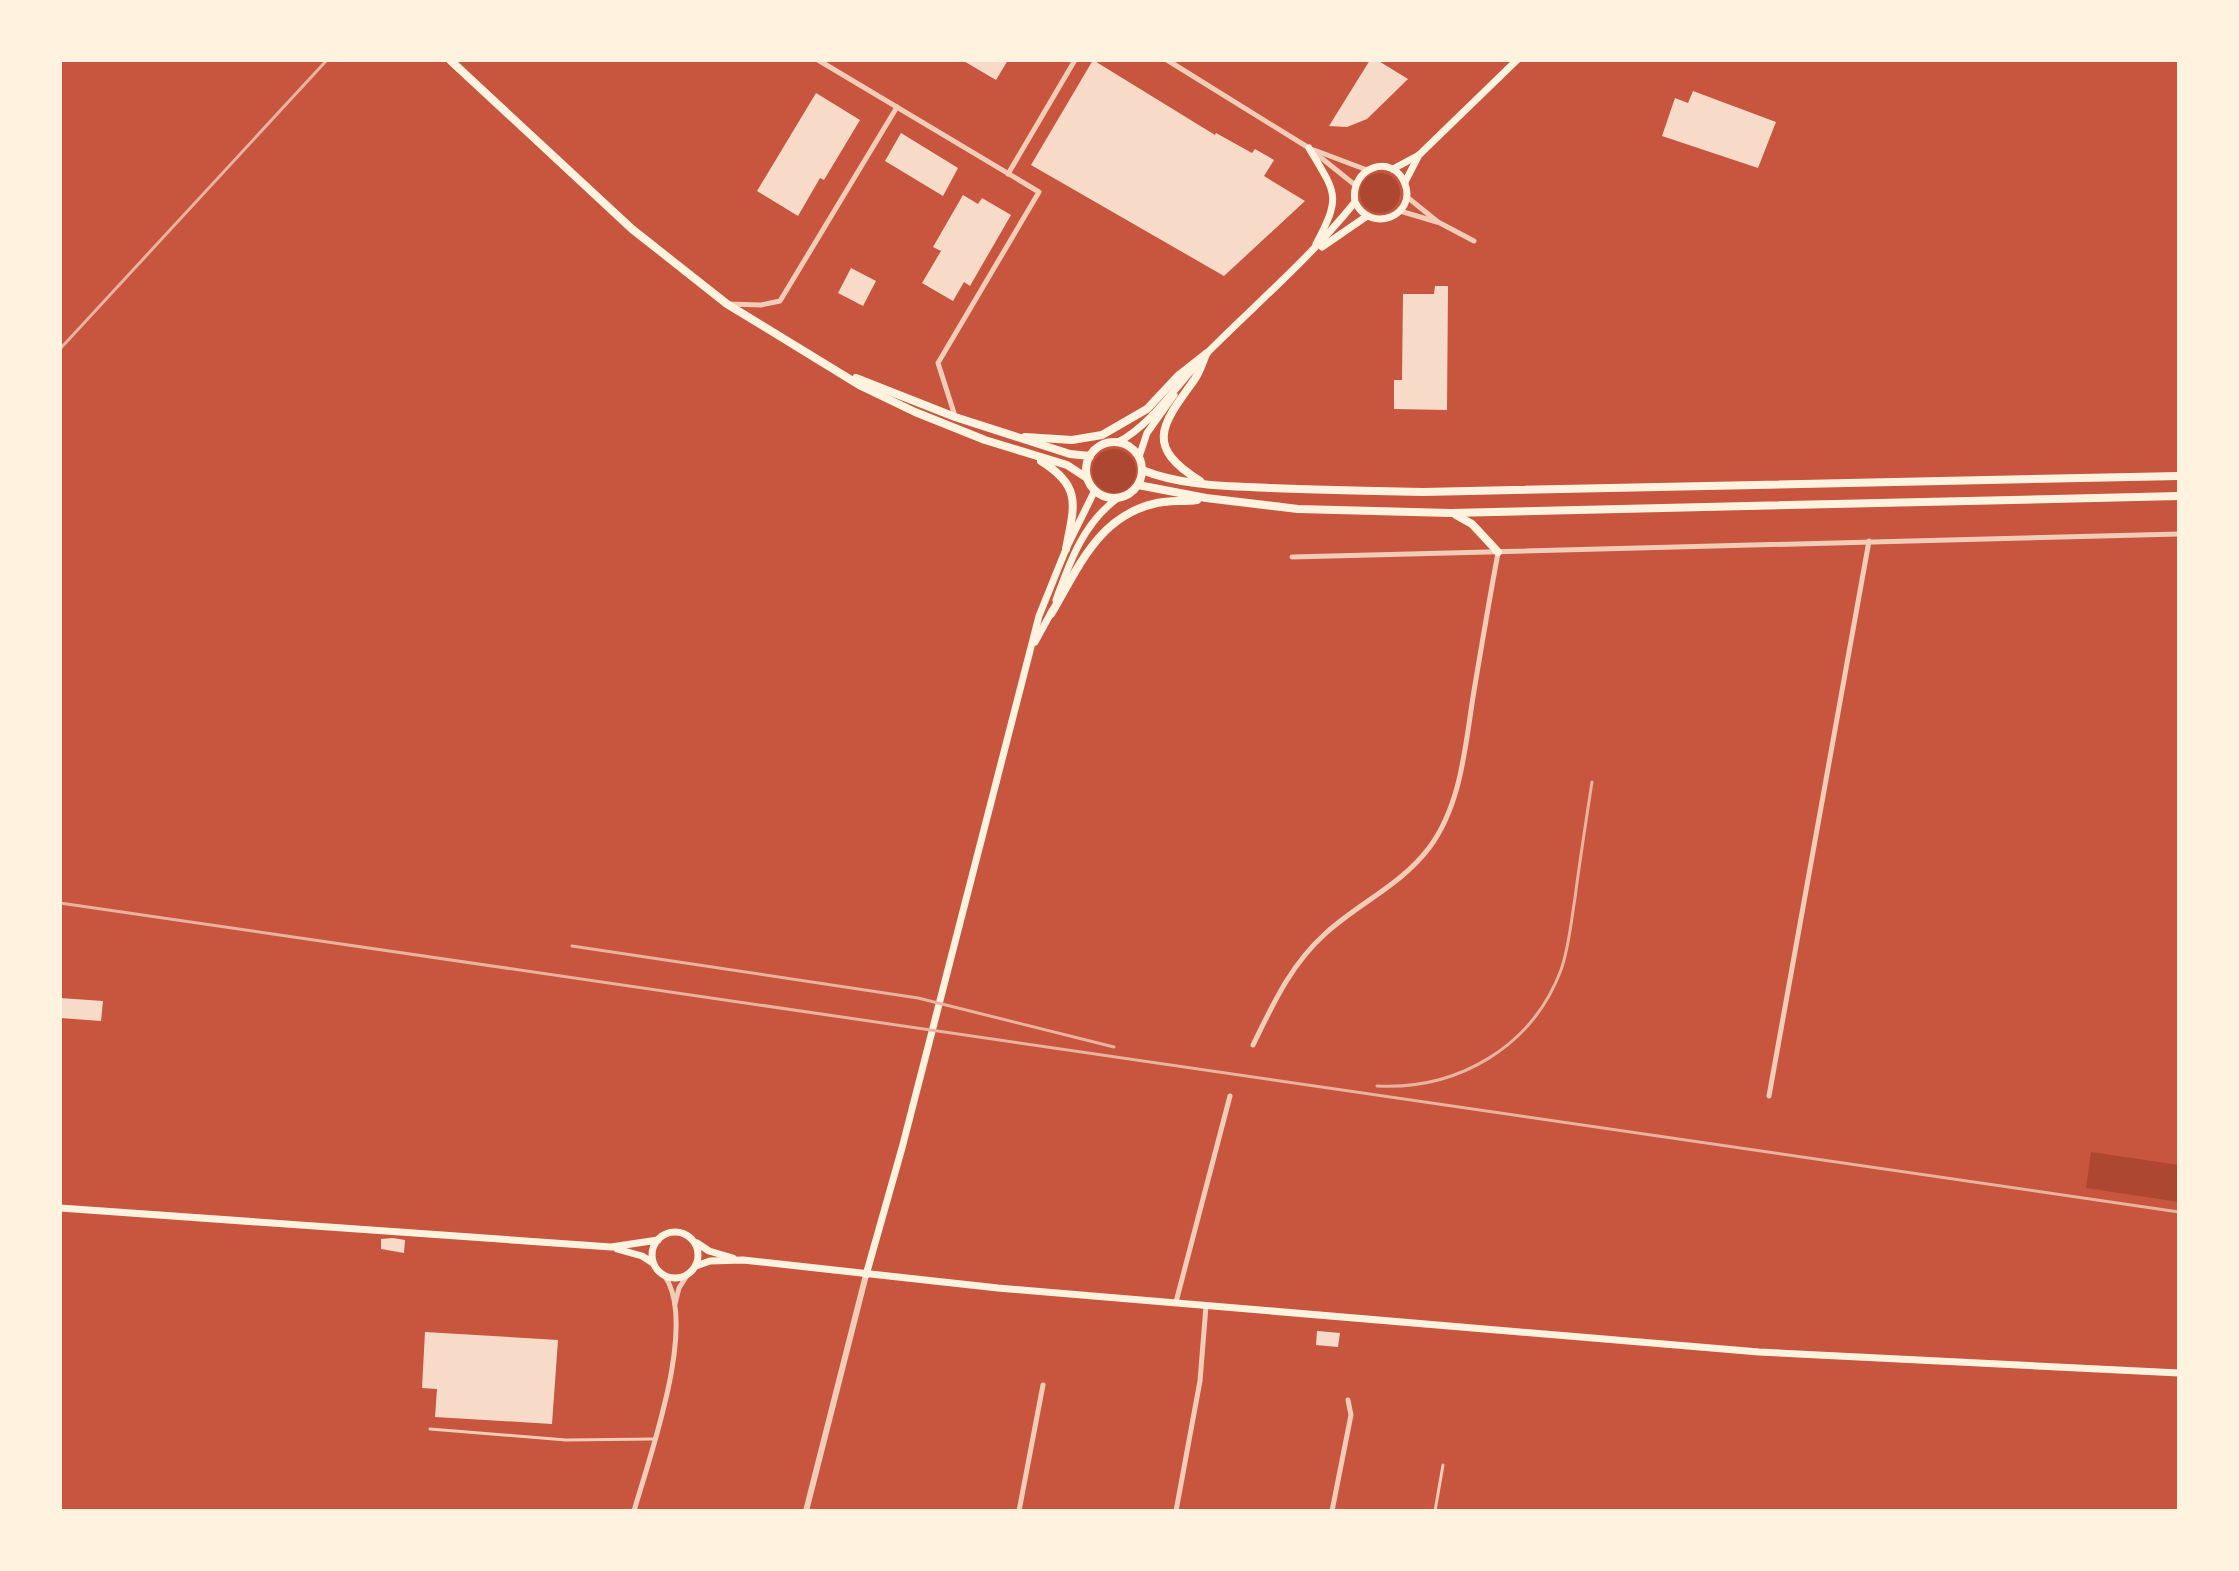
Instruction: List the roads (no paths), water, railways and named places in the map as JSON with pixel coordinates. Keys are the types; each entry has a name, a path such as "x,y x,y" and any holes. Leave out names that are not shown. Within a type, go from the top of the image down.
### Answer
{"main road":[{"path":"450,60 644,240 727,304 840,373 915,412 1067,465 1087,478 1102,495 1118,498"},
{"path":"1016,437 1072,440 1102,435 1147,409 1178,376 1206,354 1311,255 1355,202 1355,185 1367,170 1375,167 1393,169 1419,155 1517,60"},
{"path":"1309,148 1333,195 1332,215 1311,255"},
{"path":"1355,202 1367,216 1385,219 1400,211 1407,197 1405,182 1419,155"},
{"path":"1393,169 1405,182"},
{"path":"1311,255 1367,216"},
{"path":"1087,478 1090,456 1102,445 1118,442 1139,428 1206,354"},
{"path":"1205,484 1175,464 1163,439 1169,416 1194,381 1206,354"},
{"path":"840,373 955,417 1070,454 1090,456"},
{"path":"1139,457 1147,433 1184,380"},
{"path":"1051,614 1087,529 1101,510 1138,485 1142,470 1139,457 1118,442"},
{"path":"1026,453 1057,471 1071,489 1074,504 1066,549"},
{"path":"1142,470 1163,478 1205,484 1332,491 1437,492 2179,476"},
{"path":"1138,485 1206,498 1298,509 1451,513 2179,496"},
{"path":"866,1275 1048,591 1095,490"},
{"path":"1033,645 1087,551 1106,528 1128,513 1151,504 1206,498"},
{"path":"1451,513 1472,524 1498,552"},
{"path":"60,1208 611,1247 642,1256 664,1275 676,1278 710,1261 743,1260"},
{"path":"611,1247 658,1240 676,1232 709,1251 743,1260 866,1275 1759,1352 2179,1373"},
{"path":"654,1264 653,1251 658,1240"},
{"path":"694,1241 698,1253 696,1266"}],"street":[{"path":"818,60 1039,192 938,363 955,417"},
{"path":"1008,174 1075,60"},
{"path":"1167,60 1309,148 1355,185"},
{"path":"727,304 761,305 780,301 897,107"},
{"path":"1309,148 1367,170"},
{"path":"1407,197 1438,222 1474,241"},
{"path":"1400,211 1438,222"},
{"path":"1292,557 2179,534"},
{"path":"1769,1096 1869,541"},
{"path":"1253,1045 1294,966 1329,930 1407,872 1430,847 1442,826 1459,783 1498,552"},
{"path":"1176,1302 1230,1096"},
{"path":"674,1305 679,1288 688,1274"},
{"path":"634,1511 673,1374 674,1305 672,1288 664,1275"},
{"path":"806,1511 866,1275"},
{"path":"1176,1511 1200,1381 1206,1305"},
{"path":"1019,1511 1043,1385"},
{"path":"1332,1511 1351,1415 1348,1400"}],"lane":[{"path":"430,1429 553,1440 654,1439"},
{"path":"1435,1511 1443,1465"}],"railway":[{"path":"60,349 327,60"},
{"path":"1377,1086 1436,1080 1488,1058 1511,1042 1548,997 1566,952 1592,782"},
{"path":"60,903 2179,1212"},
{"path":"572,946 918,998 1114,1047"}]}
